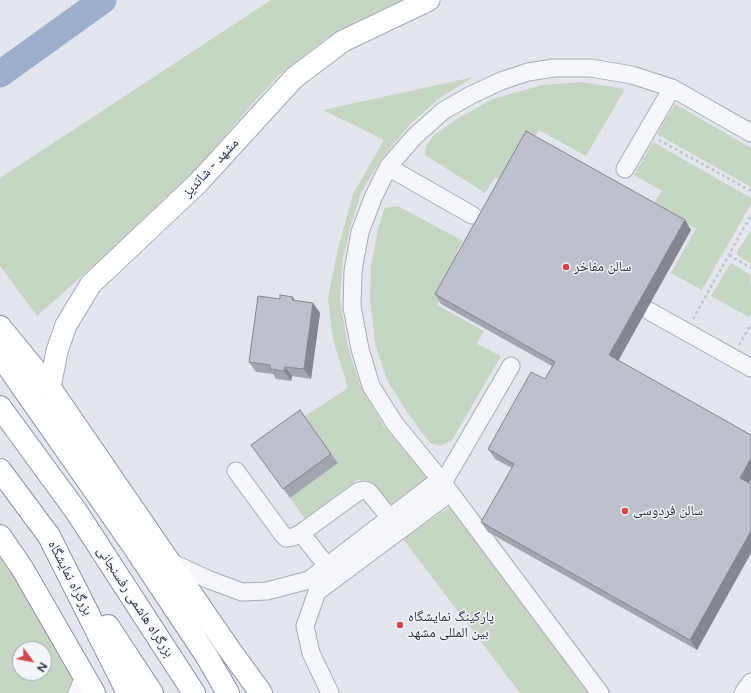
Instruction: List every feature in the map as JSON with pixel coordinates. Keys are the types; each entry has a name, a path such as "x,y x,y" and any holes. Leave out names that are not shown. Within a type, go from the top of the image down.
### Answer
{"highway":[{"path":"0,327 50,388 261,693"},
{"path":"0,355 132,544 206,655 228,693"},
{"name":"بزرگراه هاشمی رفسنجانی","path":"0,407 76,511 194,693"},
{"name":"بزرگراه نمایشگاه","path":"0,470 49,536 128,693"},
{"path":"0,536 22,568 85,687"},
{"path":"49,536 152,693"}],"main road":[{"name":"مشهد - شاندیز","path":"50,388 57,352 66,325 91,284 198,184 294,78 344,41 429,0"}],"street":[{"path":"600,693 445,485 395,424 371,386 360,349 352,307 353,272 360,232 373,198 388,167 414,137 443,112 501,80 528,72 554,68 591,68 632,75 672,88 751,133"},
{"path":"625,169 672,88"},
{"path":"388,167 472,215"},
{"path":"649,311 751,368"},
{"path":"169,561 207,579 242,592 313,586 445,485 511,366"},
{"path":"236,471 286,538 301,533 359,491 364,490 369,492 390,518"},
{"path":"330,693 311,654 305,626 313,586 327,566 390,518 445,485"},
{"path":"301,533 327,566"},
{"path":"743,693 751,682"}],"path":[{"path":"646,132 751,191"},
{"path":"686,331 751,215"},
{"path":"729,255 751,268"},
{"path":"732,358 751,324"}],"green space":[{"path":"271,0 412,0 376,18 328,37 279,75 177,192 37,316 0,266 0,178"},
{"path":"474,77 441,97 411,123 380,161 361,193 350,228 343,258 340,299 348,347 360,385 383,425 428,478 390,505 375,485 365,480 357,480 305,519 290,498 338,463 305,416 348,388 333,339 328,298 338,249 353,194 384,140 323,110"},
{"path":"581,82 625,89 586,156 539,130 507,183 495,177 485,193 425,155 426,146 434,135 457,119 493,99 542,85"},
{"path":"675,104 751,148 751,187 657,134"},
{"path":"653,142 751,198 751,204 702,290 671,273 696,229 653,205 662,191 634,175"},
{"path":"398,206 463,241 456,253 465,256 437,305 484,331 477,344 501,356 452,440 441,446 430,443 409,415 387,380 375,344 370,298 371,265 379,225 385,208"},
{"path":"751,230 751,264 736,254"},
{"path":"731,263 751,275 751,314 749,317 711,296"},
{"path":"449,507 589,693 520,693 403,539"},
{"path":"0,558 50,627 83,693 0,693"}],"building":[{"path":"526,131 685,220 609,355 751,435 751,458 740,478 751,484 751,531 690,640 481,522 514,464 488,449 531,372 545,379 555,362 435,294"},
{"path":"280,295 293,297 292,300 313,303 304,369 285,367 284,371 270,369 270,365 249,362 258,296 280,299"},
{"path":"300,410 331,454 283,489 251,445"}],"waterway":[{"path":"0,74 103,0"}],"place":[{"name":"سالن مفاخر","path":"566,267"},
{"name":"سالن فردوسی","path":"625,511"},
{"name":"پارکینگ نمایشگاه بین المللی مشهد","path":"400,625"}]}
